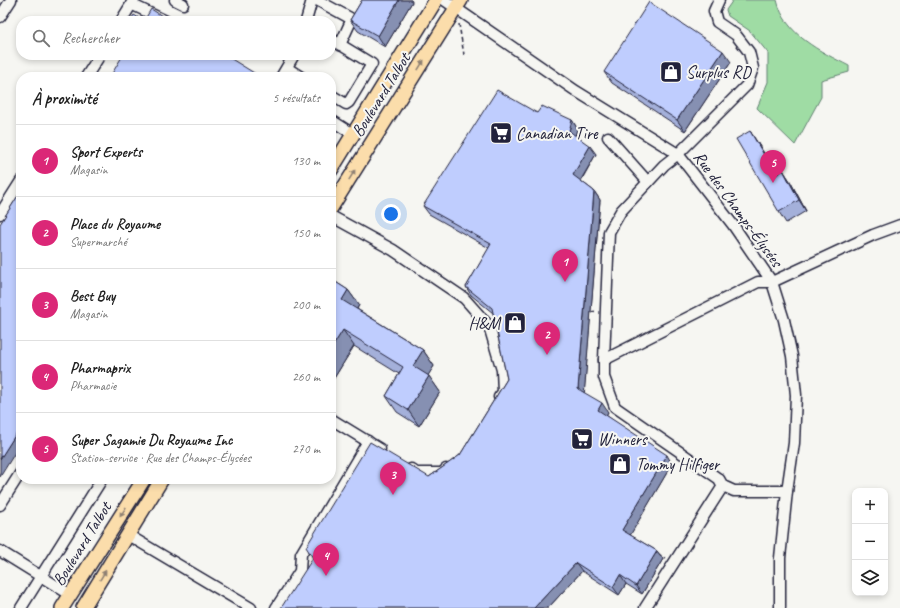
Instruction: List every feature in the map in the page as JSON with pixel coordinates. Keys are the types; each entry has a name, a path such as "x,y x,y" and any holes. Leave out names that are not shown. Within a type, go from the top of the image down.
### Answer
{"main road":[{"name":"Boulevard Talbot","path":"336,162 436,0"},
{"name":"Boulevard Talbot","path":"336,200 459,4"},
{"name":"Boulevard Talbot","path":"62,608 141,484"},
{"name":"Boulevard Talbot","path":"83,608 159,484"}],"street":[{"path":"0,17 11,0"},
{"path":"307,16 312,0"},
{"path":"317,0 350,18 351,21 336,41"},
{"name":"Rue des Champs-Élysées","path":"444,0 459,4 576,91 678,154 733,225 772,282 784,320 792,356 796,395 794,443 780,558 780,608"},
{"path":"719,0 714,12 717,22 736,36 749,52 753,68 747,85 648,182 621,211 609,232 604,377 615,407 719,480 723,486 734,491 787,491"},
{"path":"124,16 132,2 157,16"},
{"path":"336,43 372,64 349,102 346,104 336,98"},
{"path":"89,72 97,60"},
{"path":"285,72 291,60"},
{"path":"336,123 353,134"},
{"path":"608,137 648,182"},
{"path":"0,214 16,189"},
{"path":"336,219 393,250 464,298 489,326 502,370 503,392 495,404"},
{"path":"604,360 758,282 772,282 873,235 900,225"},
{"path":"873,235 900,231"},
{"path":"336,422 386,453"},
{"path":"276,608 300,571 301,554 368,441"},
{"path":"404,465 416,473 442,473 452,464"},
{"path":"0,505 16,480"},
{"path":"21,608 99,484"},
{"path":"645,608 723,486"},
{"path":"128,535 251,608"},
{"path":"0,551 71,595"}],"path":[{"path":"459,4 464,55"},
{"path":"655,552 673,563"}],"green space":[{"path":"733,0 777,0 781,12 796,32 816,48 849,66 849,72 821,80 821,97 795,145 757,108 768,82 768,53 750,31 728,16 726,10"}],"building":[{"path":"362,0 399,0 378,36 350,20"},
{"name":"Surplus RD","path":"649,2 723,51 677,120 604,72"},
{"path":"151,9 162,16 147,16"},
{"path":"120,60 233,60 253,72 113,72"},
{"path":"497,90 537,113 542,106 572,120 569,131 590,146 573,175 594,191 578,389 602,403 598,410 667,455 622,530 657,551 636,586 620,575 613,587 576,563 534,608 281,608 313,558 306,547 370,442 429,477 460,455 507,379 492,308 466,287 491,244 423,206"},
{"path":"750,131 776,175 783,170 799,200 779,212 736,139"},
{"path":"16,199 16,434 0,459 0,224"},
{"path":"336,282 348,290 342,300 423,350 413,366 429,376 408,410 386,396 403,367 343,330 336,341"}],"place":[{"name":"Surplus RD","path":"671,72"},
{"name":"Canadian Tire","path":"501,133"},
{"name":"Super Sagamie Du Royaume Inc","path":"773,183"},
{"name":"Sport Experts","path":"565,282"},
{"name":"H&M","path":"515,323"},
{"name":"Place du Royaume","path":"547,355"},
{"name":"Winners","path":"582,439"},
{"name":"Tommy Hilfiger","path":"620,464"},
{"name":"Best Buy","path":"393,495"},
{"name":"Pharmaprix","path":"326,576"}]}
